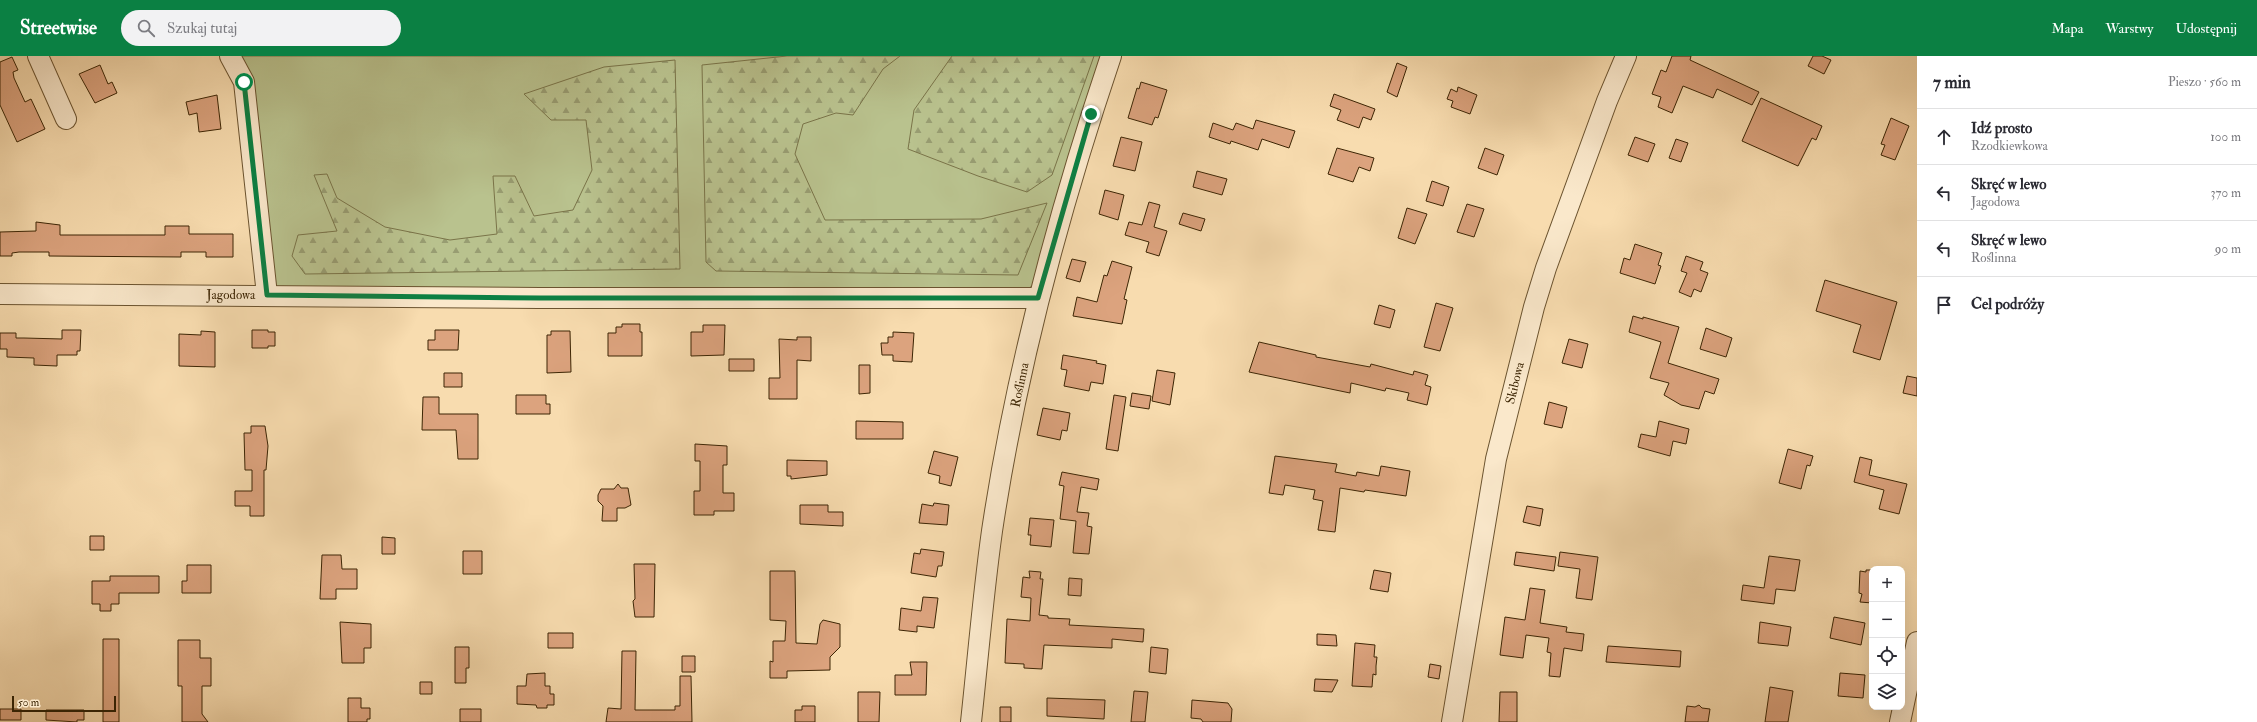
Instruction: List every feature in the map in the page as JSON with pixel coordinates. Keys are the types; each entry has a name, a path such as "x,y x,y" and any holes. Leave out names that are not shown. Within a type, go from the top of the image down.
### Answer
{"street":[{"path":"38,56 66,119"},
{"path":"230,56 244,82 267,295"},
{"name":"Roślinna","path":"971,722 993,530 1038,298 1091,114 1111,56"},
{"name":"Skibowa","path":"1452,722 1496,459 1534,307 1547,264 1607,101 1626,56"},
{"name":"Jagodowa","path":"0,294 564,298 1038,298"},
{"path":"1900,722 1917,642"}],"green space":[{"path":"237,56 1103,56 1037,284 1020,292 274,290"},
{"path":"787,56 900,56 883,69 853,115 836,113 803,124 795,154 825,220 981,219 1047,203 1018,275 716,271 706,262 702,65"},
{"path":"952,56 1094,56 1052,175 1027,192 978,176 908,149 914,110"},
{"path":"675,60 680,269 305,274 292,256 298,235 337,231 314,175 327,174 337,198 385,227 450,240 497,234 493,176 515,176 534,216 573,210 592,170 586,120 551,120 524,94 604,67"}],"building":[{"path":"1672,56 1691,56 1690,60 1759,92 1752,105 1717,89 1713,98 1683,86 1672,113 1658,107 1661,97 1652,94 1661,70 1666,72"},
{"path":"1813,56 1822,56 1831,60 1824,74 1808,66"},
{"path":"12,57 18,70 13,72 14,78 25,102 31,99 45,129 17,142 0,105 0,62"},
{"path":"1397,63 1407,67 1397,97 1387,92"},
{"path":"100,65 108,84 112,82 117,93 95,103 79,74"},
{"path":"1141,82 1167,90 1158,118 1155,117 1152,125 1128,118 1137,88 1139,89"},
{"path":"1458,87 1477,95 1470,114 1451,107 1453,101 1447,99 1451,89 1457,92"},
{"path":"1334,94 1375,109 1371,120 1363,117 1359,128 1337,120 1341,110 1330,106"},
{"path":"217,95 221,129 199,132 197,113 189,115 186,102"},
{"path":"1761,98 1822,126 1816,140 1812,138 1798,166 1742,141"},
{"path":"1891,118 1909,126 1895,160 1881,155 1885,145 1881,144"},
{"path":"1256,120 1295,131 1289,148 1262,139 1258,150 1231,141 1230,144 1209,137 1213,123 1233,130 1236,123 1253,129"},
{"path":"1121,137 1142,142 1135,171 1113,166"},
{"path":"1635,137 1655,144 1648,162 1628,155"},
{"path":"1676,139 1688,143 1681,162 1669,158"},
{"path":"1337,148 1374,158 1370,171 1359,167 1353,182 1328,174"},
{"path":"1485,148 1504,155 1497,175 1478,168"},
{"path":"1197,171 1227,179 1222,195 1193,187"},
{"path":"1432,181 1449,187 1443,206 1426,201"},
{"path":"1105,190 1124,195 1118,220 1099,214"},
{"path":"1149,202 1160,205 1154,227 1167,231 1159,256 1146,252 1149,242 1125,235 1129,222 1142,225"},
{"path":"1467,204 1484,209 1474,237 1457,232"},
{"path":"1407,208 1427,214 1415,244 1398,238"},
{"path":"1183,213 1205,219 1201,231 1179,224"},
{"path":"36,222 60,225 60,235 165,235 165,226 189,226 189,234 233,234 233,257 206,257 206,252 181,252 181,257 49,256 49,252 19,252 12,253 12,256 0,256 0,232 36,231"},
{"path":"1635,244 1662,253 1658,265 1661,266 1655,284 1620,273 1624,258 1630,260"},
{"path":"1686,256 1703,262 1700,270 1708,273 1701,292 1694,289 1691,297 1679,292 1687,273 1681,271"},
{"path":"1072,259 1086,262 1080,282 1066,278"},
{"path":"1112,261 1132,267 1124,299 1127,300 1122,324 1073,316 1077,297 1097,302 1104,275 1107,276"},
{"path":"1825,280 1897,302 1880,360 1853,352 1861,325 1816,311"},
{"path":"1436,303 1453,308 1440,351 1424,347"},
{"path":"1379,305 1395,310 1390,328 1374,324"},
{"path":"1633,316 1643,319 1643,317 1679,327 1668,363 1719,379 1714,394 1705,391 1699,409 1681,405 1664,395 1669,383 1650,378 1661,342 1629,332"},
{"path":"622,324 640,324 640,332 642,332 642,356 608,356 608,333 616,333 616,327 622,327"},
{"path":"703,325 725,325 724,355 691,356 691,332 703,332"},
{"path":"1706,328 1732,338 1726,357 1700,349"},
{"path":"62,330 81,330 80,351 77,351 77,355 57,355 57,366 34,365 34,358 7,357 7,349 0,349 0,333 16,333 16,338 62,339"},
{"path":"252,330 268,330 268,332 275,332 275,346 268,346 268,348 252,348"},
{"path":"435,330 459,330 458,350 428,350 428,340 435,340"},
{"path":"201,331 215,332 215,367 179,366 179,334 201,335"},
{"path":"551,331 570,331 571,372 547,373 547,335 551,335"},
{"path":"893,332 914,333 912,362 893,361 893,355 882,355 881,343 888,343 888,337 893,337"},
{"path":"797,337 811,337 811,361 797,360 797,399 769,399 769,378 780,378 779,339 797,340"},
{"path":"1569,339 1588,344 1582,368 1562,363"},
{"path":"1259,342 1316,355 1316,357 1370,367 1371,364 1413,375 1414,371 1428,375 1425,385 1431,387 1427,405 1407,400 1409,393 1386,388 1385,391 1351,383 1350,393 1249,372"},
{"path":"1063,355 1097,361 1096,363 1106,365 1103,384 1091,382 1089,391 1064,386 1067,370 1061,369"},
{"path":"729,359 754,359 754,371 729,371"},
{"path":"859,365 870,365 870,393 859,394"},
{"path":"1157,370 1175,373 1170,405 1152,401"},
{"path":"444,373 462,373 462,387 444,387"},
{"path":"1907,376 1917,378 1917,396 1903,393"},
{"path":"1132,393 1151,396 1149,409 1130,406"},
{"path":"516,395 546,395 546,404 550,404 550,414 516,414"},
{"path":"1114,395 1126,397 1118,451 1106,449"},
{"path":"423,397 439,397 439,414 478,414 478,459 458,459 456,430 422,430"},
{"path":"1549,402 1567,407 1562,428 1544,424"},
{"path":"1043,408 1070,413 1067,431 1062,430 1060,440 1037,435"},
{"path":"856,421 903,422 903,439 856,439"},
{"path":"1659,421 1689,429 1686,444 1673,441 1670,456 1638,447 1641,434 1656,437"},
{"path":"251,426 265,426 268,446 266,470 264,470 264,516 250,516 250,506 235,506 235,491 252,491 252,470 245,470 244,433 251,433"},
{"path":"695,444 727,446 727,465 723,465 723,493 734,493 734,511 714,511 714,515 694,515 694,491 700,491 700,461 695,461"},
{"path":"1788,449 1813,456 1810,466 1807,465 1801,489 1779,483"},
{"path":"934,451 958,457 951,486 939,483 940,476 928,473"},
{"path":"1275,456 1337,464 1335,472 1356,476 1357,472 1379,476 1381,466 1410,471 1406,496 1340,488 1335,532 1318,530 1323,501 1313,499 1315,490 1285,485 1283,495 1269,493"},
{"path":"1860,457 1872,460 1869,475 1907,484 1899,514 1879,509 1884,490 1854,482"},
{"path":"787,460 827,461 827,475 791,479 791,476 787,476"},
{"path":"1062,472 1099,479 1097,490 1081,487 1077,512 1089,513 1087,526 1092,527 1089,554 1073,553 1076,521 1060,519 1064,486 1059,485"},
{"path":"618,484 621,488 628,488 631,505 625,508 617,508 617,521 602,521 603,506 598,501 598,495 601,489 614,489"},
{"path":"934,503 949,505 947,525 919,523 922,504 933,506"},
{"path":"800,505 828,505 828,512 843,512 843,526 800,524"},
{"path":"1527,506 1543,509 1540,526 1523,522"},
{"path":"1030,518 1054,520 1051,547 1030,545 1031,535 1028,535"},
{"path":"90,536 104,536 104,550 90,550"},
{"path":"382,537 395,538 395,554 382,554"},
{"path":"921,549 944,552 942,566 938,566 936,577 911,573 914,553 920,554"},
{"path":"463,551 482,551 482,574 463,574"},
{"path":"1516,552 1556,557 1554,571 1514,565"},
{"path":"1560,552 1598,557 1592,600 1576,598 1580,569 1558,566"},
{"path":"322,555 341,555 342,569 357,569 357,589 336,589 336,599 320,599"},
{"path":"1769,556 1800,560 1795,591 1776,589 1774,604 1741,600 1743,585 1764,588"},
{"path":"634,564 655,564 654,617 635,617 633,601 635,599"},
{"path":"187,565 211,565 211,593 182,593 182,581 187,581"},
{"path":"1374,570 1391,573 1388,592 1370,589"},
{"path":"1866,570 1869,570 1869,603 1860,602 1862,594 1859,593 1860,571 1866,572"},
{"path":"770,571 795,571 796,643 817,644 820,624 823,620 840,624 840,647 830,657 830,670 787,671 787,678 770,678 770,661 773,662 773,641 785,641 786,621 770,620"},
{"path":"1029,571 1041,572 1040,579 1043,579 1039,615 1048,616 1048,618 1070,619 1069,625 1144,629 1143,642 1112,639 1112,648 1044,645 1042,669 1024,668 1024,664 1005,663 1007,619 1030,621 1031,598 1021,597 1023,577 1030,578"},
{"path":"110,576 159,576 159,593 119,593 119,604 111,604 111,611 100,611 100,604 92,604 92,581 110,581"},
{"path":"1069,578 1082,579 1081,596 1068,595"},
{"path":"1530,588 1545,590 1540,623 1567,627 1566,632 1584,634 1582,651 1564,648 1560,677 1549,676 1551,653 1547,652 1549,638 1526,635 1523,658 1500,655 1505,617 1525,620"},
{"path":"923,597 938,598 934,628 917,626 917,632 899,630 901,608 921,611"},
{"path":"1834,617 1865,623 1861,645 1830,638"},
{"path":"340,622 371,624 371,648 364,648 364,663 342,663"},
{"path":"1760,622 1791,627 1788,646 1758,643"},
{"path":"548,633 573,633 573,648 548,648"},
{"path":"1317,634 1336,635 1337,646 1317,645"},
{"path":"103,639 119,639 119,722 103,722"},
{"path":"178,640 200,640 200,658 211,658 211,686 202,686 202,714 208,722 182,722 182,686 178,686"},
{"path":"1355,643 1375,645 1374,657 1377,657 1376,675 1373,674 1372,687 1352,686"},
{"path":"1608,646 1681,651 1680,667 1606,662"},
{"path":"455,647 469,647 469,668 466,668 466,683 455,683"},
{"path":"1151,647 1168,649 1166,674 1149,672"},
{"path":"622,651 636,651 635,710 675,710 675,706 680,706 680,676 691,676 692,722 606,722 608,708 621,709"},
{"path":"682,656 695,656 695,672 682,672"},
{"path":"910,662 927,662 926,695 895,695 895,675 912,675"},
{"path":"1430,664 1441,666 1439,679 1428,677"},
{"path":"545,673 545,686 550,686 550,694 554,694 554,705 547,705 547,708 537,708 536,705 517,704 517,686 526,686 527,674"},
{"path":"1840,673 1865,675 1863,698 1838,696"},
{"path":"1315,679 1338,680 1332,692 1314,691"},
{"path":"420,682 432,682 432,694 420,694"},
{"path":"1770,687 1793,691 1788,722 1765,722"},
{"path":"1134,691 1148,692 1145,722 1131,722"},
{"path":"858,692 880,692 879,722 858,722"},
{"path":"1500,692 1517,692 1517,722 1499,722"},
{"path":"348,698 361,698 361,708 370,708 370,719 367,719 367,722 348,722"},
{"path":"1047,698 1105,700 1104,719 1047,716"},
{"path":"1192,700 1228,703 1232,709 1231,722 1203,722 1201,719 1191,718"},
{"path":"1699,705 1702,708 1710,709 1708,722 1685,722 1687,706 1695,707"},
{"path":"802,706 815,706 815,722 795,722 795,710 802,710"},
{"path":"1000,707 1011,707 1011,722 1000,722"},
{"path":"0,709 21,709 21,720 0,720"},
{"path":"460,709 481,709 481,722 460,722"},
{"path":"46,710 84,710 84,720 77,720 77,722 46,720"}],"route":[{"path":"244,82 267,295 540,298 1038,298 1091,114"}]}
